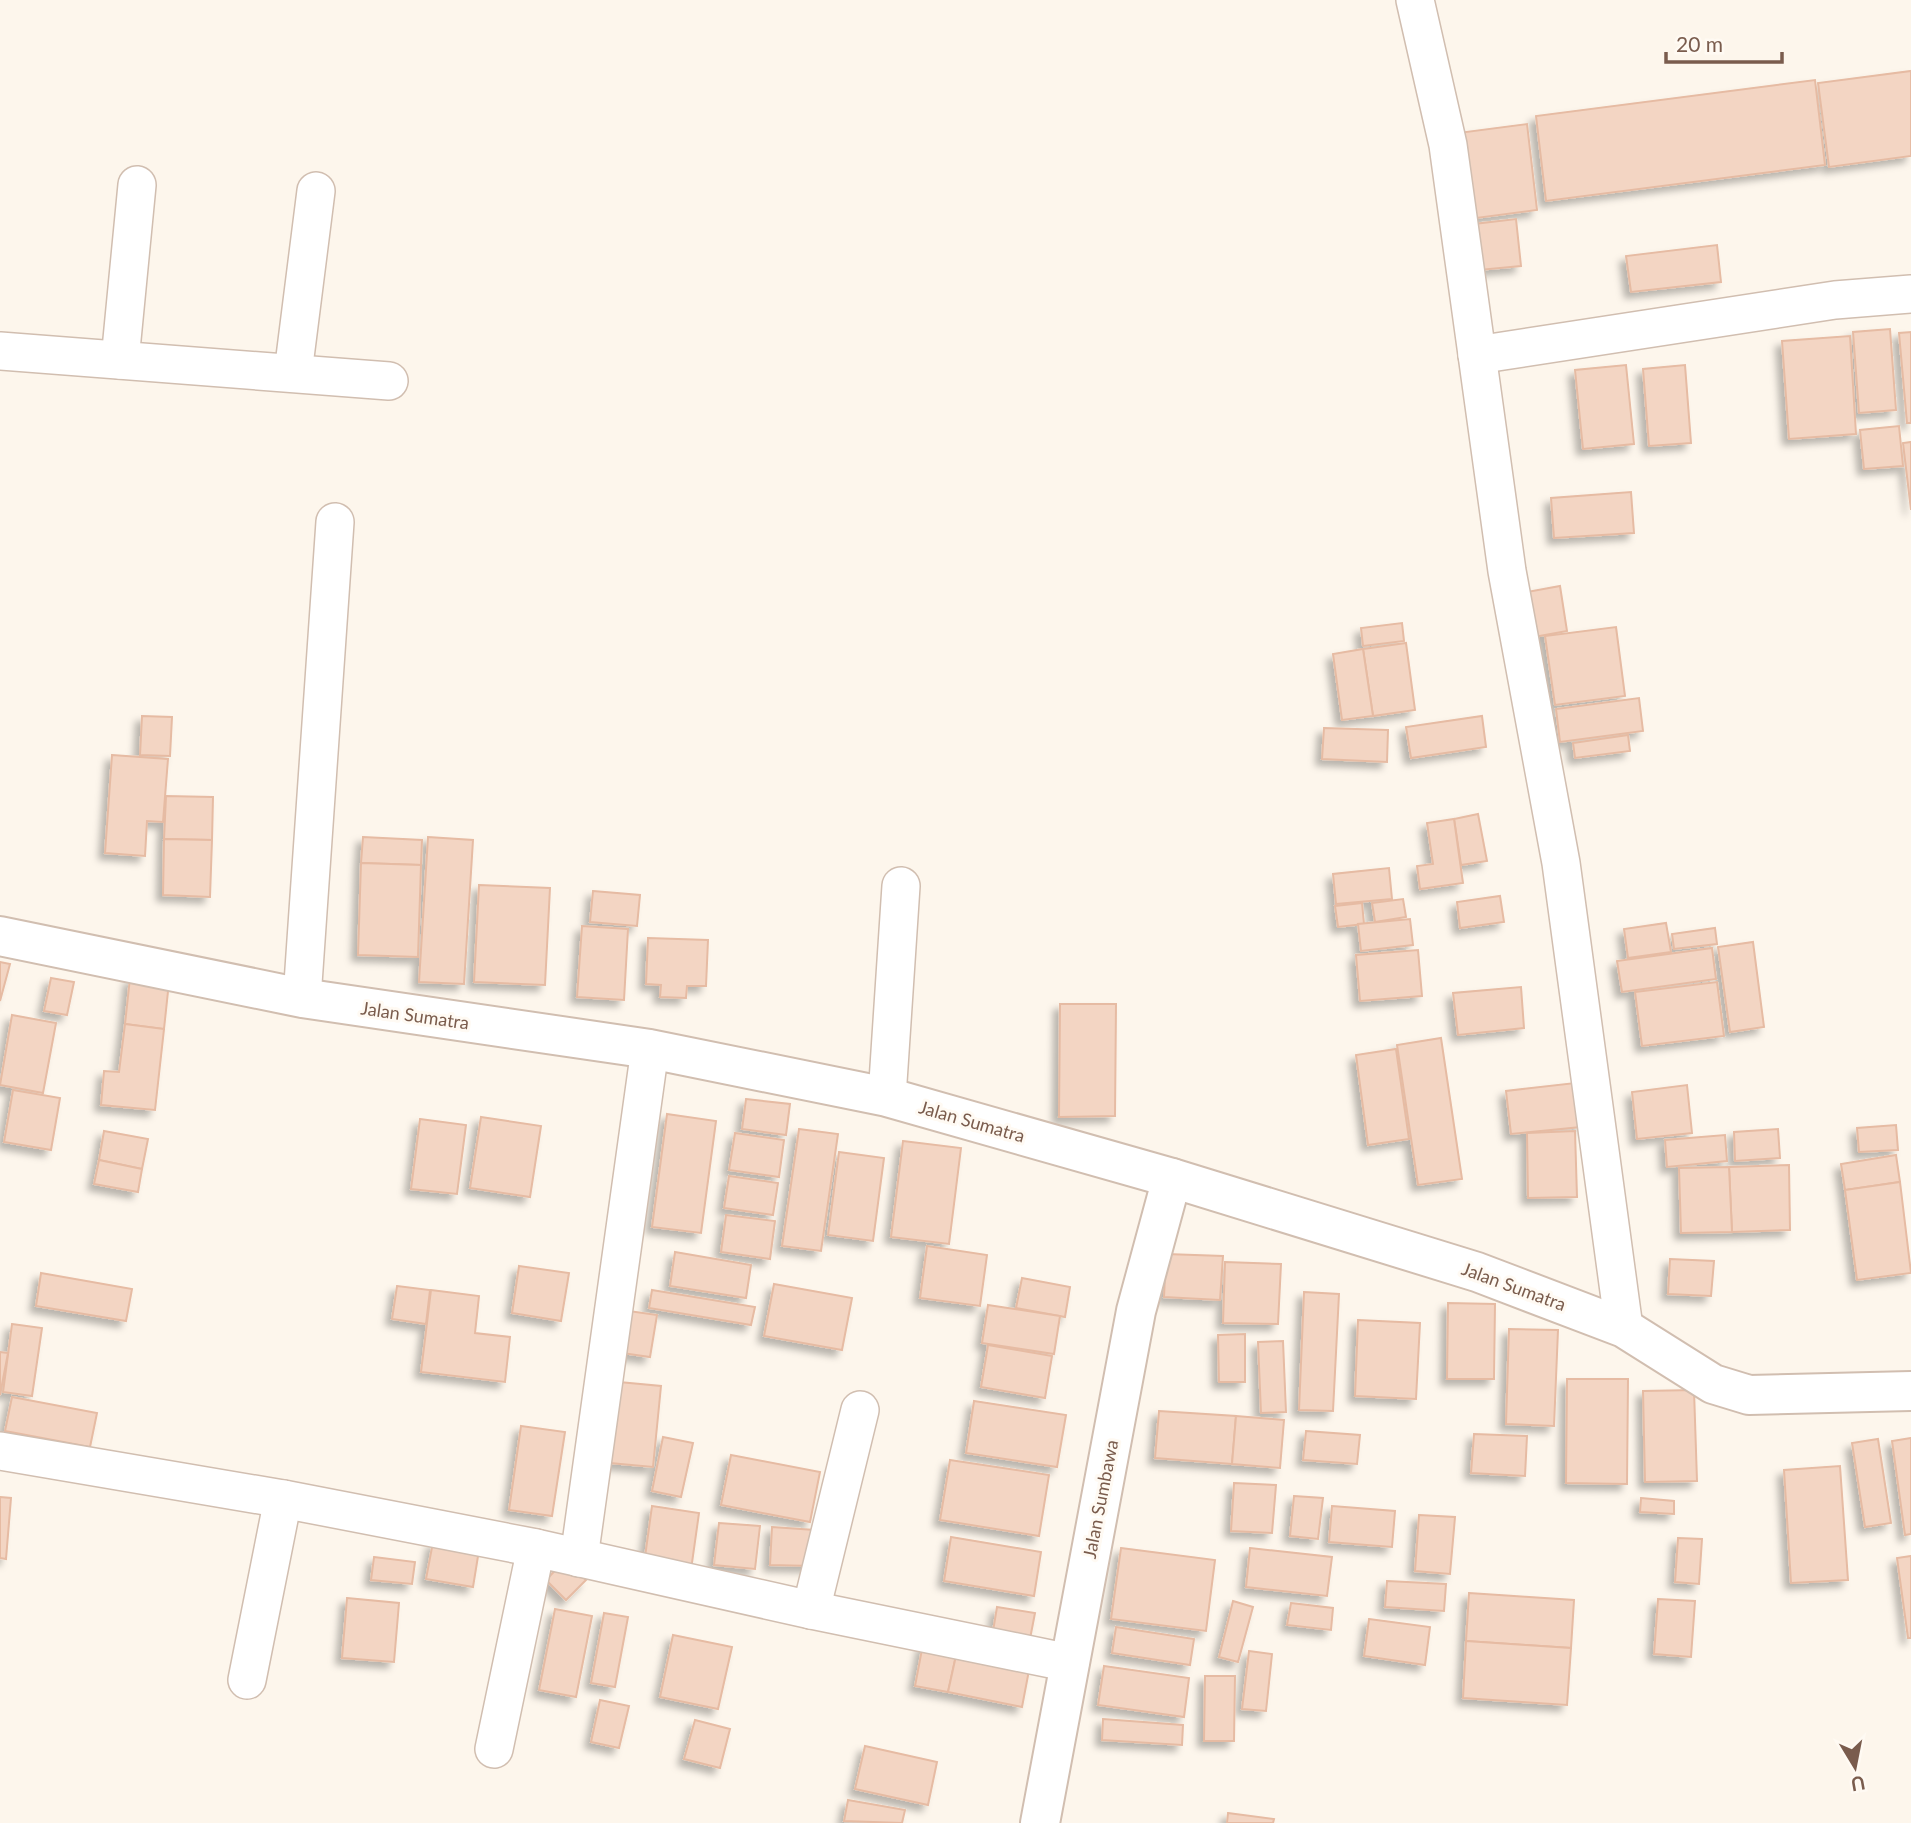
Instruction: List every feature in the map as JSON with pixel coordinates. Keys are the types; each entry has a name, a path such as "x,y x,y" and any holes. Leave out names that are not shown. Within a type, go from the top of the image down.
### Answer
{"street":[{"path":"1415,0 1448,145 1507,571 1561,863 1624,1328"},
{"path":"120,360 136,185"},
{"path":"293,373 316,191"},
{"path":"1477,355 1835,300 1911,294"},
{"path":"0,351 389,381"},
{"path":"302,998 335,522"},
{"path":"887,1097 901,886"},
{"name":"Jalan Sumatra","path":"0,936 302,998 650,1049 887,1097 1172,1178 1477,1272 1624,1328 1713,1384 1749,1395 1911,1391"},
{"path":"579,1558 650,1049"},
{"name":"Jalan Sumbawa","path":"1040,1823 1136,1311 1172,1178"},
{"path":"811,1610 860,1410"},
{"path":"0,1451 283,1499 536,1548 811,1610 1070,1663"},
{"path":"247,1680 283,1499"},
{"path":"494,1749 536,1548"}],"building":[{"path":"1911,71 1911,156 1829,167 1818,83"},
{"path":"1815,80 1825,165 1546,201 1536,116"},
{"path":"1527,124 1537,210 1469,219 1458,133"},
{"path":"1516,219 1521,266 1479,270 1474,224"},
{"path":"1717,245 1721,282 1631,292 1626,256"},
{"path":"1890,329 1896,410 1859,413 1853,332"},
{"path":"1911,332 1911,423 1907,423 1899,333"},
{"path":"1850,336 1856,434 1789,439 1782,341"},
{"path":"1626,365 1634,444 1583,449 1575,370"},
{"path":"1685,365 1691,443 1649,446 1643,369"},
{"path":"1899,426 1903,466 1864,469 1860,430"},
{"path":"1911,442 1911,510 1903,443"},
{"path":"1631,492 1634,533 1554,538 1551,498"},
{"path":"1560,586 1567,631 1534,637 1527,592"},
{"path":"1402,623 1404,641 1363,646 1361,628"},
{"path":"1616,627 1625,696 1555,705 1545,636"},
{"path":"1406,643 1415,710 1373,716 1363,649"},
{"path":"1363,649 1373,716 1342,720 1333,654"},
{"path":"1639,698 1643,731 1560,742 1556,709"},
{"path":"142,716 172,717 170,756 140,755"},
{"path":"1482,716 1486,747 1411,758 1406,727"},
{"path":"1324,728 1388,730 1387,762 1322,759"},
{"path":"1628,735 1630,751 1575,758 1573,743"},
{"path":"112,755 168,759 163,822 147,821 145,856 105,853"},
{"path":"166,796 213,797 212,840 164,839"},
{"path":"1478,814 1487,861 1461,865 1454,819"},
{"path":"1454,819 1463,883 1420,889 1417,866 1433,864 1427,823"},
{"path":"363,837 422,840 421,865 361,863"},
{"path":"428,837 473,840 464,984 419,982"},
{"path":"164,839 212,840 210,897 163,895"},
{"path":"361,863 421,865 418,957 358,955"},
{"path":"1389,868 1392,899 1336,904 1333,874"},
{"path":"479,885 550,888 545,985 474,982"},
{"path":"593,891 640,895 637,926 590,922"},
{"path":"1500,896 1504,922 1460,928 1457,902"},
{"path":"1403,899 1406,917 1375,922 1372,903"},
{"path":"1362,903 1364,924 1338,927 1335,906"},
{"path":"1410,919 1413,945 1361,951 1358,924"},
{"path":"1666,923 1671,952 1628,958 1624,929"},
{"path":"582,926 628,929 624,1000 577,997"},
{"path":"1715,928 1717,944 1674,949 1672,934"},
{"path":"648,938 708,940 706,986 687,986 686,998 660,997 661,985 646,984"},
{"path":"1753,942 1764,1027 1730,1032 1718,947"},
{"path":"1712,948 1716,979 1622,992 1617,961"},
{"path":"1418,950 1422,996 1360,1001 1356,955"},
{"path":"0,962 10,964 0,1001"},
{"path":"51,978 74,982 67,1015 44,1011"},
{"path":"130,978 169,982 164,1029 125,1024"},
{"path":"1717,982 1724,1036 1642,1046 1635,992"},
{"path":"1521,987 1524,1028 1458,1035 1453,993"},
{"path":"1060,1004 1116,1004 1115,1116 1059,1117"},
{"path":"12,1015 56,1023 43,1093 0,1085"},
{"path":"125,1024 164,1029 155,1110 101,1105 104,1071 119,1072"},
{"path":"1441,1038 1462,1179 1418,1185 1397,1045"},
{"path":"1396,1049 1409,1139 1368,1145 1356,1055"},
{"path":"1575,1083 1581,1127 1511,1134 1506,1091"},
{"path":"1687,1085 1692,1133 1637,1139 1632,1092"},
{"path":"13,1090 60,1098 51,1150 4,1142"},
{"path":"746,1099 790,1104 786,1135 742,1129"},
{"path":"667,1114 716,1121 701,1233 652,1227"},
{"path":"481,1117 541,1126 530,1197 470,1188"},
{"path":"420,1119 466,1125 457,1194 411,1189"},
{"path":"1896,1125 1898,1150 1859,1152 1857,1128"},
{"path":"799,1129 838,1134 821,1251 782,1246"},
{"path":"1778,1129 1780,1158 1735,1161 1734,1132"},
{"path":"104,1131 148,1139 142,1169 99,1160"},
{"path":"1575,1131 1577,1197 1528,1198 1527,1133"},
{"path":"735,1133 784,1140 779,1177 729,1170"},
{"path":"1725,1135 1727,1161 1667,1167 1665,1140"},
{"path":"903,1141 961,1148 949,1244 891,1237"},
{"path":"839,1152 884,1158 873,1241 828,1235"},
{"path":"1896,1155 1900,1182 1845,1190 1841,1164"},
{"path":"99,1160 142,1169 138,1192 94,1184"},
{"path":"1789,1165 1790,1230 1732,1232 1729,1167"},
{"path":"1729,1167 1732,1232 1681,1233 1679,1168"},
{"path":"729,1176 778,1183 773,1215 724,1208"},
{"path":"1900,1182 1911,1273 1857,1280 1845,1190"},
{"path":"726,1215 775,1221 770,1259 721,1252"},
{"path":"927,1246 987,1255 980,1306 920,1298"},
{"path":"675,1252 751,1265 746,1298 670,1286"},
{"path":"1166,1254 1223,1256 1220,1300 1164,1297"},
{"path":"1670,1259 1714,1261 1711,1296 1668,1294"},
{"path":"1225,1262 1281,1264 1278,1324 1223,1323"},
{"path":"519,1266 569,1273 561,1321 512,1313"},
{"path":"41,1273 132,1289 126,1321 36,1306"},
{"path":"1022,1278 1070,1287 1065,1317 1016,1308"},
{"path":"774,1284 852,1298 842,1350 764,1336"},
{"path":"397,1286 430,1290 426,1324 392,1319"},
{"path":"431,1290 479,1296 475,1333 510,1337 505,1382 421,1372"},
{"path":"652,1290 755,1307 751,1325 649,1308"},
{"path":"1304,1292 1339,1294 1333,1411 1299,1410"},
{"path":"1448,1303 1495,1304 1494,1379 1447,1379"},
{"path":"988,1305 1060,1316 1054,1354 982,1343"},
{"path":"622,1310 657,1315 650,1357 615,1352"},
{"path":"1358,1320 1420,1323 1416,1399 1355,1396"},
{"path":"12,1324 42,1328 32,1396 3,1392"},
{"path":"1509,1329 1558,1330 1554,1426 1506,1424"},
{"path":"1245,1334 1245,1382 1219,1382 1218,1335"},
{"path":"1283,1341 1286,1412 1261,1413 1258,1342"},
{"path":"988,1345 1052,1356 1045,1398 981,1387"},
{"path":"0,1352 8,1353 0,1395"},
{"path":"1567,1379 1628,1379 1627,1484 1566,1483"},
{"path":"619,1382 661,1386 653,1467 610,1463"},
{"path":"1694,1390 1697,1481 1645,1482 1643,1391"},
{"path":"12,1397 97,1413 90,1447 5,1431"},
{"path":"974,1401 1066,1415 1057,1467 966,1453"},
{"path":"1159,1411 1236,1416 1232,1464 1155,1458"},
{"path":"1236,1416 1284,1420 1280,1468 1232,1464"},
{"path":"521,1426 565,1432 552,1516 509,1510"},
{"path":"1306,1431 1360,1435 1357,1464 1303,1460"},
{"path":"1474,1434 1527,1436 1525,1476 1471,1473"},
{"path":"663,1437 693,1443 681,1497 652,1491"},
{"path":"1911,1438 1911,1534 1905,1535 1892,1441"},
{"path":"1878,1439 1891,1523 1865,1527 1852,1443"},
{"path":"731,1455 820,1472 810,1522 721,1505"},
{"path":"950,1460 1049,1475 1039,1536 940,1520"},
{"path":"1840,1466 1848,1580 1791,1583 1784,1470"},
{"path":"1234,1483 1276,1485 1272,1533 1231,1531"},
{"path":"1294,1496 1323,1498 1318,1539 1290,1536"},
{"path":"0,1497 11,1498 6,1559 0,1558"},
{"path":"1641,1498 1674,1501 1674,1514 1640,1512"},
{"path":"652,1506 699,1513 691,1570 644,1564"},
{"path":"1332,1506 1395,1511 1392,1547 1329,1542"},
{"path":"1419,1515 1455,1517 1450,1574 1415,1571"},
{"path":"719,1523 760,1526 755,1569 714,1565"},
{"path":"772,1527 815,1530 814,1566 770,1565"},
{"path":"951,1537 1041,1552 1034,1596 944,1581"},
{"path":"1678,1538 1702,1539 1699,1584 1675,1582"},
{"path":"433,1542 479,1550 473,1587 426,1579"},
{"path":"1121,1548 1215,1560 1206,1631 1111,1619"},
{"path":"1250,1548 1332,1557 1327,1596 1246,1587"},
{"path":"1911,1556 1911,1638 1908,1638 1897,1558"},
{"path":"374,1557 415,1562 412,1584 371,1580"},
{"path":"565,1560 586,1580 566,1600 546,1580"},
{"path":"1387,1581 1446,1584 1444,1611 1385,1607"},
{"path":"1469,1593 1574,1600 1571,1648 1466,1641"},
{"path":"347,1598 399,1603 394,1662 342,1658"},
{"path":"1658,1599 1695,1601 1691,1657 1654,1654"},
{"path":"1233,1601 1253,1607 1238,1662 1219,1657"},
{"path":"1291,1603 1333,1608 1331,1630 1287,1625"},
{"path":"997,1607 1035,1613 1029,1644 992,1637"},
{"path":"555,1609 592,1616 576,1697 539,1690"},
{"path":"604,1613 628,1617 615,1687 591,1683"},
{"path":"1369,1619 1430,1627 1425,1665 1364,1656"},
{"path":"1116,1627 1194,1639 1190,1665 1112,1653"},
{"path":"673,1635 732,1647 718,1709 660,1697"},
{"path":"1466,1641 1571,1648 1567,1705 1463,1698"},
{"path":"923,1644 957,1651 948,1692 915,1686"},
{"path":"957,1651 1030,1665 1022,1707 948,1692"},
{"path":"1249,1651 1272,1654 1266,1711 1242,1709"},
{"path":"1104,1666 1189,1678 1184,1717 1098,1705"},
{"path":"1205,1676 1235,1676 1234,1741 1204,1741"},
{"path":"600,1700 629,1706 619,1748 591,1742"},
{"path":"1103,1719 1183,1725 1182,1745 1102,1740"},
{"path":"695,1720 730,1729 720,1768 684,1759"},
{"path":"865,1746 937,1762 928,1805 855,1789"},
{"path":"848,1800 905,1810 902,1823 844,1821"},
{"path":"1228,1813 1274,1819 1273,1823 1227,1823"}]}
